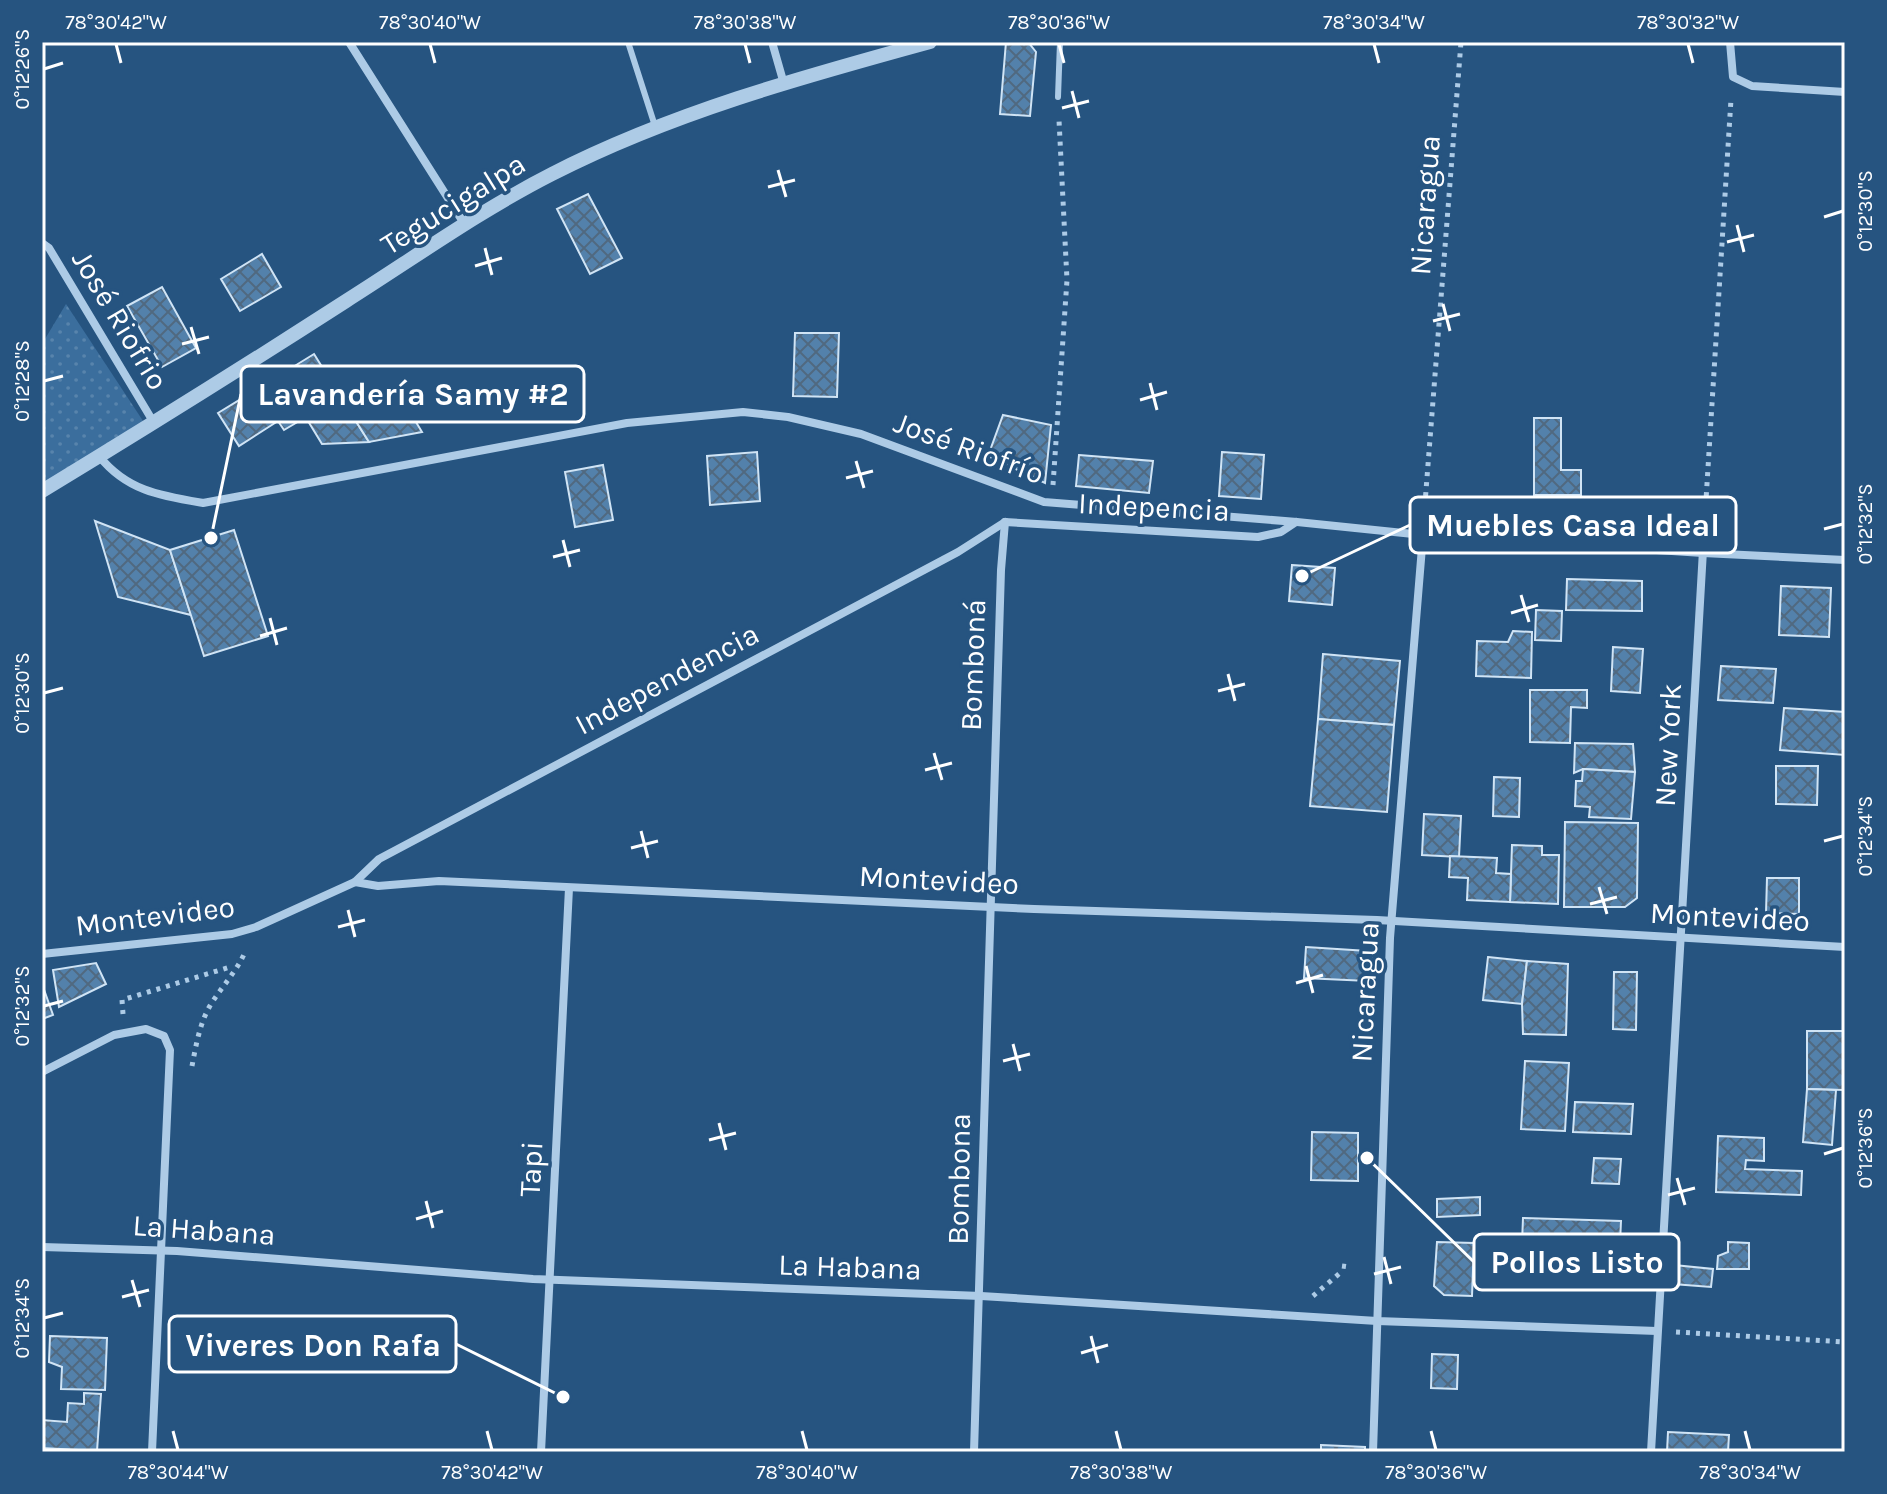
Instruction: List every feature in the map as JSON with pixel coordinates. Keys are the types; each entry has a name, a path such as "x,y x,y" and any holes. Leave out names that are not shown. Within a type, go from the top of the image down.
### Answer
{"street":[{"path":"349,42 465,225"},
{"path":"772,42 784,84"},
{"name":"Tegucigalpa","path":"42,491 154,424 465,225 550,175 655,128 784,84 930,42"},
{"path":"1730,42 1733,77 1752,86 1845,92"},
{"name":"José Riofrio","path":"42,243 49,248 154,424"},
{"name":"José Riofrío","path":"99,456 114,475 155,495 203,503 627,423 743,412 788,417 861,434 1044,502 1423,535 1845,560"},
{"name":"Indepencia","path":"1005,522 1258,537 1281,532 1297,522"},
{"name":"Independencia","path":"355,882 379,859 944,560 1005,522"},
{"name":"Bomboná","path":"989,907 1005,522"},
{"name":"New York","path":"1651,1452 1662,1331 1704,533"},
{"name":"Nicaragua","path":"1373,1452 1392,921 1423,535"},
{"name":"Montevideo","path":"42,954 232,934 256,927 355,882 378,886 439,881 989,907 1392,921 1845,947"},
{"name":"Tapi","path":"541,1452 569,888"},
{"name":"Bombona","path":"974,1452 981,1296 989,907"},
{"path":"42,1072 114,1035 146,1029 164,1036 170,1050 152,1452"},
{"name":"La Habana","path":"42,1247 162,1250 549,1280 981,1296 1377,1321 1662,1331"}],"lane":[{"path":"628,42 655,128"},
{"path":"1058,97 1060,42"}],"path":[{"name":"Nicaragua","path":"1424,516 1461,42"},
{"path":"1704,533 1733,77"},
{"path":"1053,486 1067,280 1059,120"},
{"path":"191,1070 196,1041 210,1006 238,968 256,927"},
{"path":"123,1020 122,1000 230,967"},
{"path":"1313,1296 1341,1270 1349,1267"},
{"path":"1662,1331 1845,1342"}],"shaded area":[{"path":"66,304 145,424 42,488 42,344"}],"building":[{"path":"1006,42 1028,42 1036,52 1030,116 1000,114"},
{"path":"588,194 622,258 590,274 557,209"},
{"path":"262,254 281,287 240,311 221,279"},
{"path":"162,287 196,348 162,367 127,306"},
{"path":"795,333 839,333 837,397 793,396"},
{"path":"314,354 369,442 322,444 280,375"},
{"path":"280,375 306,417 284,430 278,421 239,446 218,413"},
{"path":"396,389 422,432 369,442 352,415"},
{"path":"1003,415 1051,425 1045,483 988,456"},
{"path":"1534,418 1561,418 1561,470 1581,470 1581,495 1534,495"},
{"path":"757,452 760,501 710,505 707,456"},
{"path":"1222,452 1264,455 1261,499 1219,496"},
{"path":"1079,455 1153,461 1149,493 1076,486"},
{"path":"603,465 613,520 575,527 565,472"},
{"path":"95,521 170,550 191,615 118,597"},
{"path":"234,530 268,636 204,656 170,550"},
{"path":"1292,565 1335,568 1332,605 1289,601"},
{"path":"1567,579 1642,581 1642,611 1566,610"},
{"path":"1781,586 1831,588 1829,637 1779,635"},
{"path":"1536,610 1562,611 1561,641 1535,640"},
{"path":"1513,631 1532,632 1531,678 1476,676 1477,641 1508,642"},
{"path":"1613,647 1643,649 1640,693 1611,691"},
{"path":"1323,654 1400,661 1394,725 1318,719"},
{"path":"1721,666 1776,669 1773,703 1718,700"},
{"path":"1530,690 1587,690 1587,708 1571,707 1570,743 1530,742"},
{"path":"1784,708 1845,712 1845,755 1780,750"},
{"path":"1318,719 1394,725 1387,812 1310,806"},
{"path":"1575,743 1633,744 1635,772 1583,769 1574,773"},
{"path":"1776,766 1818,766 1817,805 1776,804"},
{"path":"1583,769 1635,772 1631,819 1589,817 1590,807 1575,806 1576,781 1582,781"},
{"path":"1494,777 1520,778 1519,817 1493,816"},
{"path":"1424,814 1461,816 1459,857 1422,855"},
{"path":"1565,822 1638,823 1637,898 1625,907 1564,907"},
{"path":"1512,845 1542,846 1542,855 1559,855 1558,904 1510,902"},
{"path":"1450,856 1497,858 1496,873 1511,874 1510,902 1467,900 1468,878 1449,877"},
{"path":"1767,878 1799,878 1799,914 1766,913"},
{"path":"1306,947 1368,951 1374,955 1368,981 1304,978"},
{"path":"1488,957 1527,961 1522,1004 1483,1000"},
{"path":"1527,961 1568,964 1566,1035 1523,1034 1522,1004"},
{"path":"96,963 106,984 59,1007 53,970"},
{"path":"1614,972 1637,972 1636,1030 1613,1029"},
{"path":"42,984 53,1015 42,1019"},
{"path":"1807,1031 1844,1031 1844,1090 1807,1089"},
{"path":"1525,1061 1569,1063 1565,1131 1521,1129"},
{"path":"1807,1089 1836,1090 1832,1145 1803,1142"},
{"path":"1575,1102 1633,1104 1631,1134 1573,1132"},
{"path":"1312,1132 1358,1133 1358,1181 1311,1180"},
{"path":"1718,1136 1764,1138 1764,1161 1746,1160 1745,1169 1802,1171 1801,1195 1716,1192"},
{"path":"1594,1158 1621,1159 1619,1184 1592,1183"},
{"path":"1480,1197 1480,1215 1437,1217 1437,1199"},
{"path":"1523,1218 1621,1221 1619,1265 1579,1263 1579,1245 1522,1243"},
{"path":"1437,1242 1474,1243 1472,1296 1444,1295 1434,1286"},
{"path":"1728,1242 1749,1243 1749,1269 1717,1269 1718,1256 1728,1252"},
{"path":"1674,1265 1713,1269 1711,1287 1673,1284"},
{"path":"50,1336 107,1338 105,1390 61,1389 62,1367 49,1362"},
{"path":"1432,1354 1458,1355 1457,1389 1431,1388"},
{"path":"84,1393 101,1394 97,1451 42,1448 42,1420 67,1422 68,1403 84,1404"},
{"path":"1668,1432 1729,1435 1728,1452 1667,1452"},
{"path":"1321,1445 1365,1447 1365,1452 1321,1452"}],"place":[{"name":"Lavandería Samy #2","path":"211,538"},
{"name":"Muebles Casa Ideal","path":"1302,576"},
{"name":"Pollos Listo","path":"1367,1158"},
{"name":"Viveres Don Rafa","path":"563,1397"}]}
